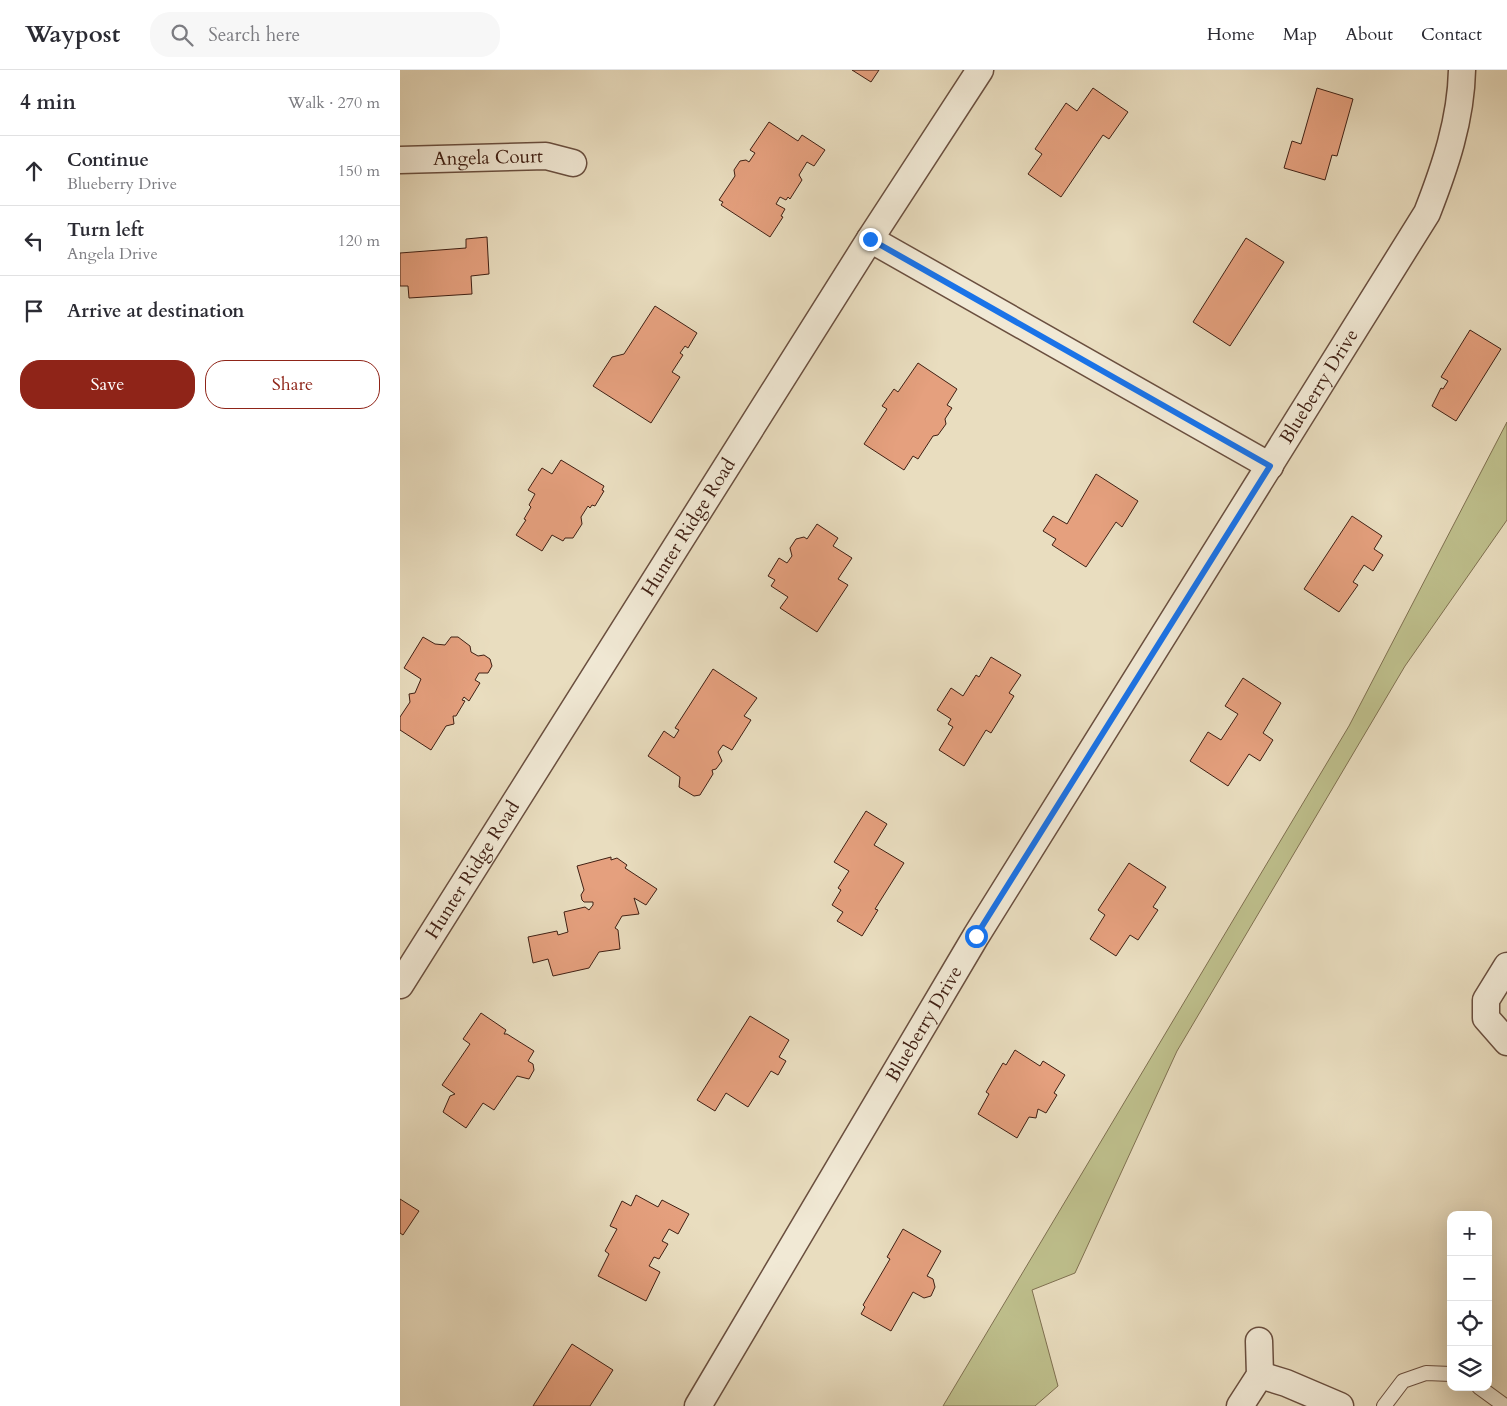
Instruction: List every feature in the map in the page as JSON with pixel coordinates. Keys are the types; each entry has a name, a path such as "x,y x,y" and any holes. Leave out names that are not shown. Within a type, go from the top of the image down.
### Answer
{"street":[{"name":"Hunter Ridge Road","path":"400,985 870,239 980,70"},
{"name":"Blueberry Drive","path":"698,1406 976,936 1427,213 1446,165 1456,128 1462,70"},
{"name":"Angela Court","path":"400,160 546,156 573,163"},
{"path":"870,239 1270,466"},
{"path":"1507,966 1486,1000 1486,1018 1507,1042"},
{"path":"1240,1406 1260,1375 1259,1341"},
{"path":"1260,1375 1286,1383 1340,1406"}],"lane":[{"path":"1384,1406 1403,1381 1426,1373 1447,1374"},
{"path":"1484,1391 1505,1406"}],"green space":[{"path":"1507,422 1507,520 1405,666 1177,1051 1075,1273 1032,1290 1058,1386 1035,1406 943,1406 1349,726"}],"building":[{"path":"852,70 879,70 871,82"},
{"path":"1093,88 1128,112 1109,139 1103,135 1061,197 1028,174 1042,154 1035,149 1066,103 1077,111"},
{"path":"1317,88 1353,99 1337,156 1332,155 1325,180 1284,168 1292,141 1301,144"},
{"path":"769,122 798,141 802,135 825,150 814,166 807,162 799,175 802,180 790,199 788,197 786,200 780,197 776,204 785,209 781,216 783,217 770,237 721,205 723,202 719,200 735,176 734,170 740,161 746,160 749,162 755,153 750,150"},
{"path":"487,237 489,274 471,276 472,294 409,298 408,286 400,286 400,253 466,248 466,239"},
{"path":"1246,238 1284,262 1230,346 1193,322"},
{"path":"655,306 697,333 688,348 685,346 680,353 683,355 672,372 680,377 651,423 593,386 612,357 624,354"},
{"path":"1470,330 1501,349 1456,421 1432,406 1441,388 1443,389 1448,381 1441,377"},
{"path":"918,363 957,389 947,405 952,408 945,419 946,424 938,435 933,436 918,459 913,456 904,470 864,444 887,409 882,406 894,389 898,392"},
{"path":"561,460 604,486 602,490 604,491 595,506 592,505 590,508 588,506 581,517 582,524 573,538 565,538 563,541 552,535 542,551 516,535 526,520 524,519 531,507 529,505 535,494 528,490 542,468 552,474"},
{"path":"1096,474 1138,501 1122,527 1116,522 1086,567 1052,545 1056,539 1043,531 1053,516 1067,524"},
{"path":"1352,516 1382,536 1374,549 1383,555 1373,571 1364,565 1353,582 1358,585 1339,612 1304,589"},
{"path":"817,524 838,538 833,546 852,558 838,579 848,585 817,632 780,608 788,597 771,586 775,580 768,576 779,558 787,563 792,556 790,548 796,539 804,537 807,539"},
{"path":"423,637 435,644 445,645 451,637 458,637 470,646 471,652 478,656 484,655 490,659 492,666 488,673 479,673 475,680 480,683 469,701 464,697 462,700 465,701 456,716 453,716 454,724 446,726 431,750 400,730 400,717 410,702 409,694 415,693 421,679 404,668"},
{"path":"991,657 1021,675 1009,693 1014,696 991,733 986,730 964,766 939,750 953,727 948,724 951,719 937,710 951,688 963,696 976,675 979,677"},
{"path":"713,669 757,698 744,716 751,720 732,750 723,745 718,752 722,761 716,769 712,770 713,774 700,795 694,796 679,787 680,777 648,756 664,731 674,738 679,730 675,728"},
{"path":"1243,678 1281,703 1263,733 1273,740 1260,761 1249,754 1228,786 1190,761 1208,732 1221,740 1238,714 1225,706"},
{"path":"866,811 887,824 874,845 904,863 875,909 878,910 862,936 837,921 843,912 832,905 841,890 838,888 849,871 834,862"},
{"path":"611,857 611,860 617,858 627,865 625,868 657,889 646,905 634,898 639,914 622,916 615,928 618,930 620,949 599,952 589,968 553,976 548,959 533,963 528,937 557,931 558,935 568,932 564,912 585,907 589,910 593,905 593,902 584,902 582,900 581,895 584,890 577,866"},
{"path":"1129,863 1166,887 1153,907 1158,910 1138,940 1130,935 1116,956 1090,939 1105,915 1098,910"},
{"path":"481,1013 506,1030 504,1034 534,1051 528,1061 533,1064 534,1070 529,1079 517,1076 494,1110 483,1103 466,1128 443,1112 450,1096 455,1094 442,1085 470,1044 463,1039"},
{"path":"750,1016 789,1040 779,1057 786,1061 778,1075 771,1071 748,1107 726,1093 715,1111 697,1100"},
{"path":"1015,1050 1040,1066 1043,1061 1065,1075 1054,1093 1057,1095 1046,1113 1038,1109 1036,1118 1029,1117 1017,1138 978,1114 989,1094 986,1092 1003,1063 1006,1065"},
{"path":"636,1195 658,1207 662,1200 689,1214 678,1234 669,1229 662,1241 668,1244 659,1259 654,1257 649,1266 660,1272 646,1301 598,1276 609,1254 605,1251 617,1229 610,1226 622,1201 631,1206"},
{"path":"400,1199 419,1211 403,1235 400,1233"},
{"path":"903,1229 941,1251 927,1276 933,1279 935,1287 931,1296 924,1298 913,1292 891,1331 861,1314 865,1307 863,1305 890,1259 887,1257"},
{"path":"572,1344 613,1370 590,1406 533,1406"}],"route":[{"path":"870,239 1270,466 976,936"}]}
